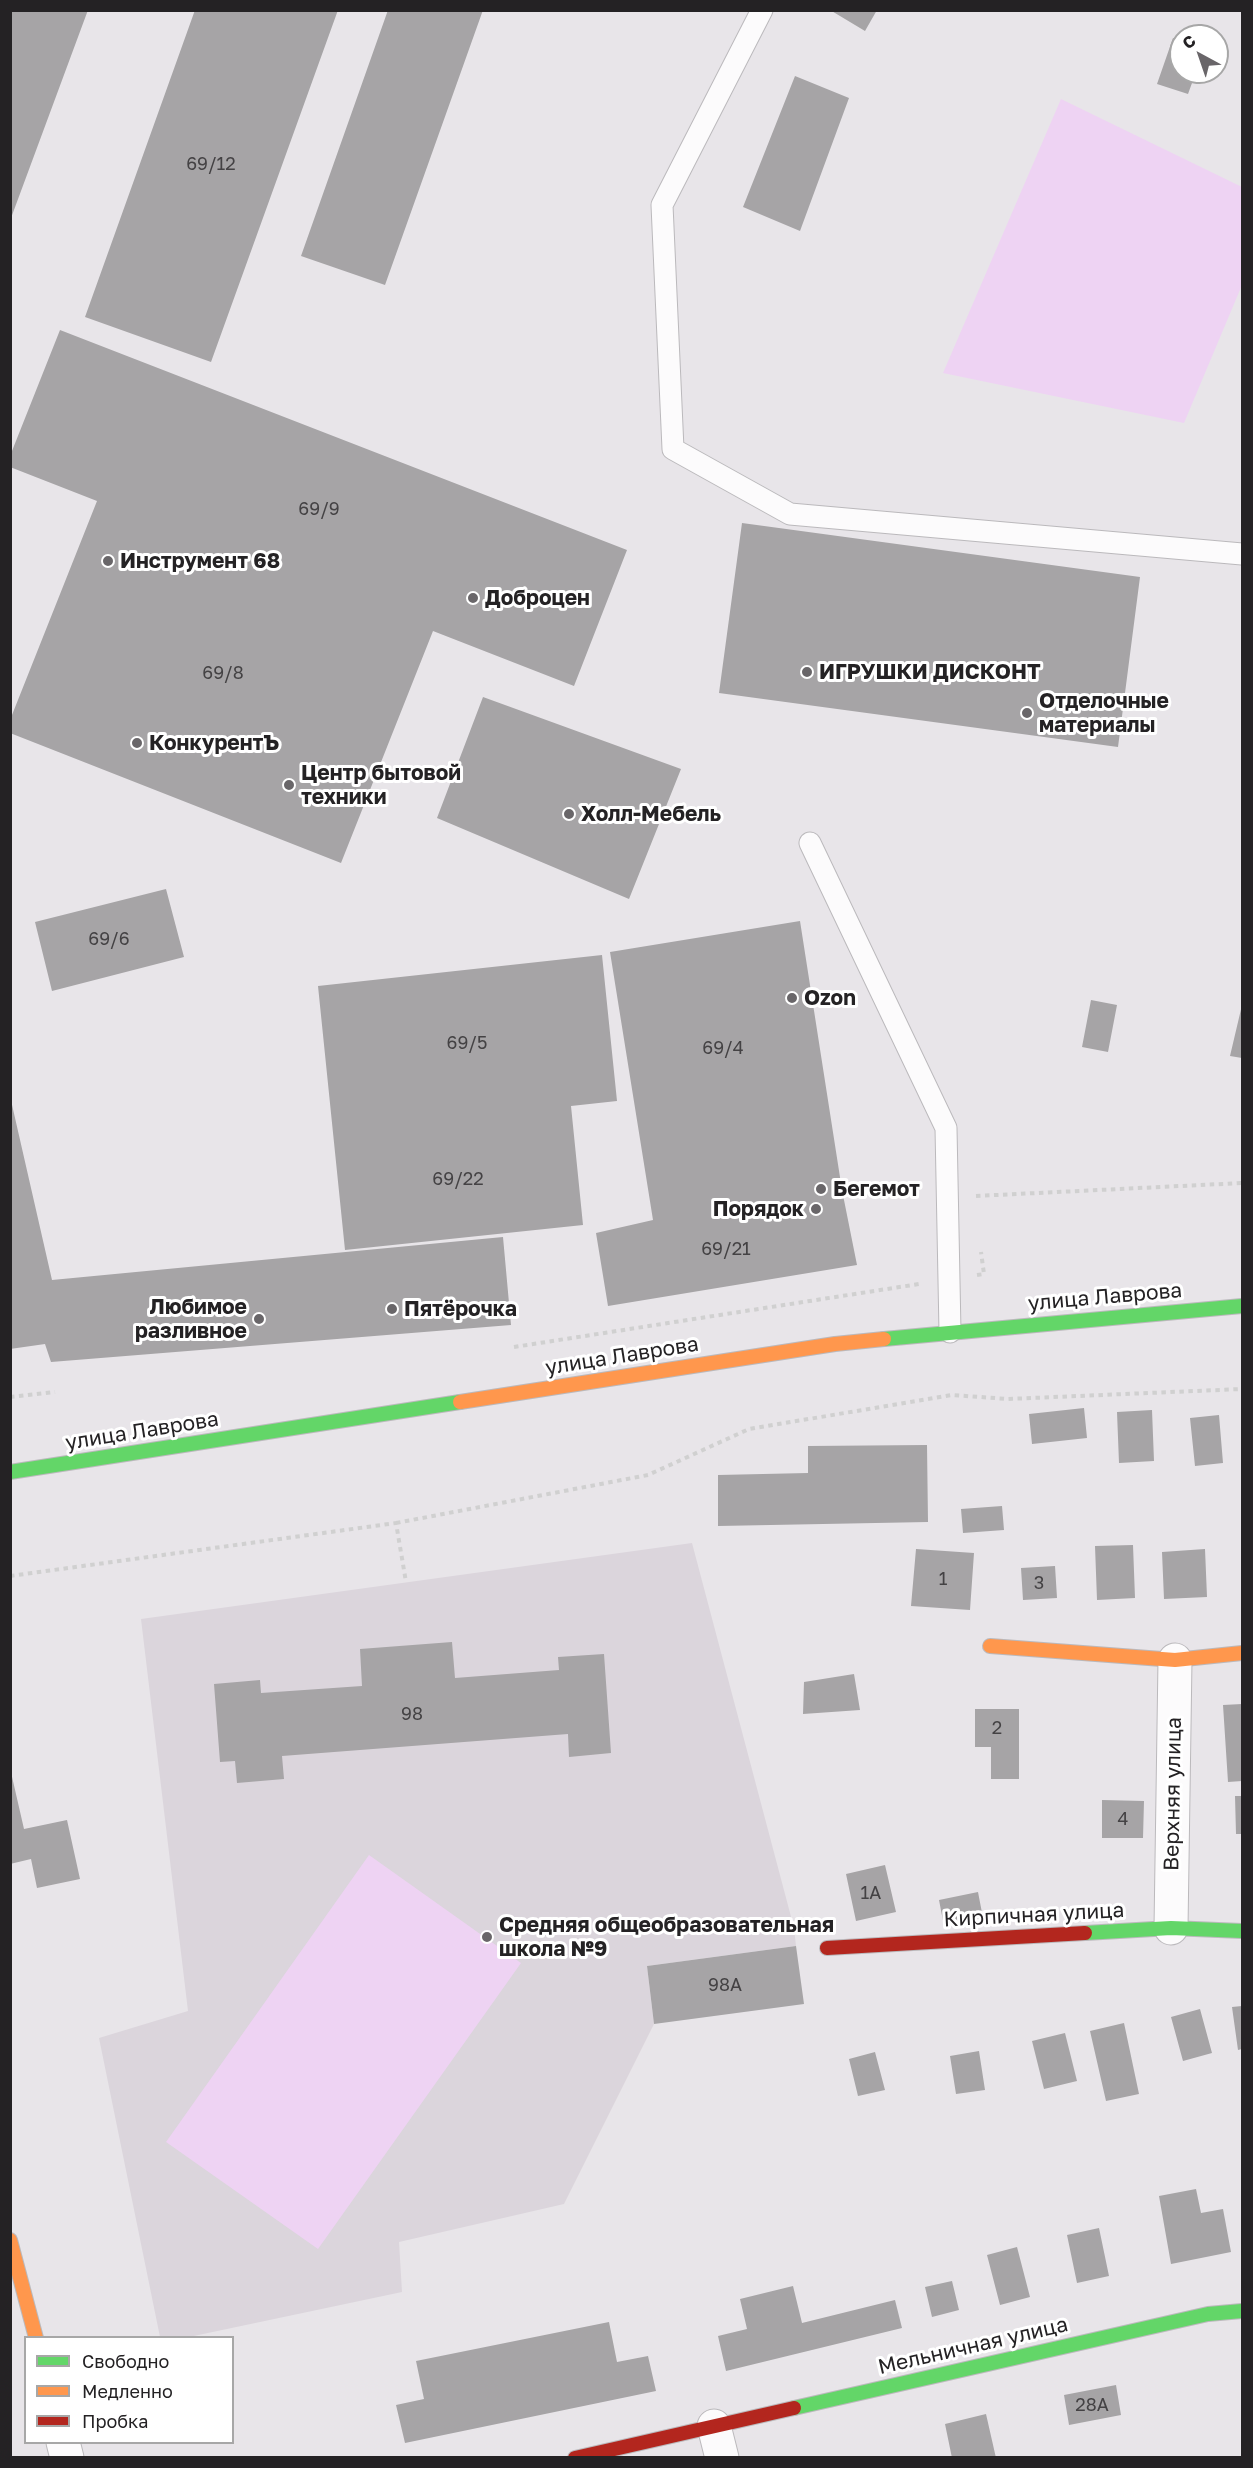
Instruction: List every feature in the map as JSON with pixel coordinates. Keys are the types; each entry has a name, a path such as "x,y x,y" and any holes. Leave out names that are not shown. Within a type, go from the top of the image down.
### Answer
{"street":[{"name":"улица Лаврова","path":"10,1472 835,1344 1242,1306"},
{"path":"990,1646 1175,1660 1242,1653"},
{"name":"Верхняя улица","path":"1171,1928 1175,1660"},
{"name":"Кирпичная улица","path":"827,1948 1171,1928 1242,1931"},
{"path":"10,2240 36,2336"},
{"name":"Мельничная улица","path":"575,2457 1208,2314 1242,2311"},
{"path":"714,2426 722,2457"}],"lane":[{"path":"762,10 662,205 673,449 790,514 1242,554"},
{"path":"810,843 946,1128 950,1332"}],"path":[{"path":"976,1207 975,1196 1242,1183"},
{"path":"972,1276 984,1274 980,1241"},
{"path":"514,1347 925,1283"},
{"path":"10,1576 396,1523 648,1475 749,1429 952,1395 1008,1399 1242,1389"},
{"path":"10,1396 55,1392"},
{"path":"396,1523 406,1582"}],"shaded area":[{"path":"1061,99 1242,187 1242,285 1184,423 943,373"},
{"name":"Средняя общеобразовательная школа №9","path":"692,1543 794,1928 796,1946 647,1966 654,2024 564,2204 399,2242 402,2292 194,2336 160,2336 99,2038 188,2011 141,1619"},
{"path":"369,1855 521,1963 318,2249 166,2142"}],"building":[{"path":"10,10 88,10 11,218 10,217"},
{"path":"195,10 338,10 211,362 85,317"},
{"path":"388,10 483,10 385,285 301,256"},
{"path":"830,10 877,10 865,31"},
{"path":"1169,50 1169,84 1192,84 1188,94 1157,84"},
{"path":"795,76 849,98 800,231 743,207"},
{"path":"60,330 627,550 574,686 433,631 341,863 10,733 10,720 97,501 10,467 10,456"},
{"path":"742,523 1140,577 1118,747 719,693"},
{"path":"483,697 681,769 629,899 437,818"},
{"path":"166,889 184,957 52,991 35,922"},
{"path":"800,921 842,1190 857,1265 608,1306 596,1233 653,1220 610,952"},
{"path":"602,955 617,1101 571,1106 583,1225 345,1250 318,986"},
{"path":"1091,1000 1117,1005 1108,1052 1082,1047"},
{"path":"1242,1005 1242,1058 1230,1056"},
{"path":"10,1096 52,1280 503,1237 511,1325 51,1362 45,1344 10,1349"},
{"path":"1084,1408 1087,1438 1032,1444 1029,1414"},
{"path":"1152,1410 1154,1461 1119,1463 1117,1412"},
{"path":"1219,1415 1223,1463 1195,1466 1190,1418"},
{"path":"927,1445 928,1522 718,1526 718,1475 808,1473 808,1446"},
{"path":"1002,1506 1004,1530 963,1533 961,1509"},
{"path":"1133,1545 1135,1598 1097,1600 1095,1546"},
{"path":"916,1549 974,1553 970,1610 911,1606"},
{"path":"1205,1549 1207,1597 1164,1599 1162,1552"},
{"path":"1055,1566 1057,1598 1023,1600 1021,1568"},
{"path":"452,1642 455,1678 559,1670 558,1657 604,1654 611,1753 569,1757 568,1734 282,1756 284,1779 237,1783 235,1761 220,1762 214,1684 260,1680 261,1693 362,1686 360,1649"},
{"path":"854,1674 860,1710 803,1714 804,1682"},
{"path":"1242,1704 1242,1781 1228,1782 1223,1705"},
{"path":"975,1709 1019,1709 1019,1779 991,1779 991,1747 975,1747"},
{"path":"10,1768 24,1829 67,1820 80,1879 37,1888 31,1859 10,1864"},
{"path":"1235,1796 1242,1796 1242,1834 1236,1834"},
{"path":"1102,1800 1144,1801 1143,1838 1102,1838"},
{"path":"885,1865 896,1912 856,1921 846,1874"},
{"path":"978,1892 983,1918 944,1926 939,1900"},
{"path":"796,1946 804,2004 654,2024 647,1966"},
{"path":"1242,2006 1242,2049 1238,2050 1232,2007"},
{"path":"1200,2009 1212,2053 1183,2061 1171,2017"},
{"path":"1124,2023 1139,2094 1106,2101 1090,2031"},
{"path":"1065,2033 1077,2081 1044,2089 1032,2041"},
{"path":"979,2051 985,2090 956,2094 950,2056"},
{"path":"875,2052 885,2090 858,2096 849,2059"},
{"path":"1196,2189 1201,2213 1223,2209 1231,2252 1171,2264 1159,2196"},
{"path":"1099,2228 1109,2276 1077,2283 1067,2235"},
{"path":"1017,2247 1030,2297 1000,2305 987,2255"},
{"path":"952,2281 959,2310 932,2317 925,2287"},
{"path":"793,2286 802,2323 895,2300 902,2328 726,2371 718,2336 747,2329 740,2299"},
{"path":"609,2322 617,2362 648,2356 656,2391 405,2443 396,2405 424,2399 416,2361"},
{"path":"1116,2385 1121,2415 1069,2425 1064,2395"},
{"path":"986,2414 996,2458 952,2458 945,2424"}],"traffic: fast":[{"path":"884,1339 1242,1306"},
{"path":"10,1472 460,1402"},
{"path":"1085,1933 1171,1928 1242,1931"},
{"path":"794,2408 1208,2314 1242,2311"}],"traffic: slow":[{"path":"460,1402 835,1344 884,1339"},
{"path":"990,1646 1175,1660 1242,1653"},
{"path":"10,2240 35,2336"}],"traffic: jam":[{"path":"827,1948 1085,1933"},
{"path":"575,2458 794,2408"}],"place":[{"name":"Инструмент 68","path":"108,561"},
{"name":"Доброцен","path":"473,598"},
{"name":"ИГРУШКИ ДИСКОНТ","path":"807,672"},
{"name":"Отделочные материалы","path":"1027,713"},
{"name":"КонкурентЪ","path":"137,743"},
{"name":"Центр бытовой техники","path":"289,785"},
{"name":"Холл-Мебель","path":"569,814"},
{"name":"Ozon","path":"792,998"},
{"name":"Бегемот","path":"821,1189"},
{"name":"Порядок","path":"816,1209"},
{"name":"Пятёрочка","path":"392,1309"},
{"name":"Любимое разливное","path":"259,1319"},
{"name":"Средняя общеобразовательная школа №9","path":"487,1937"}]}
